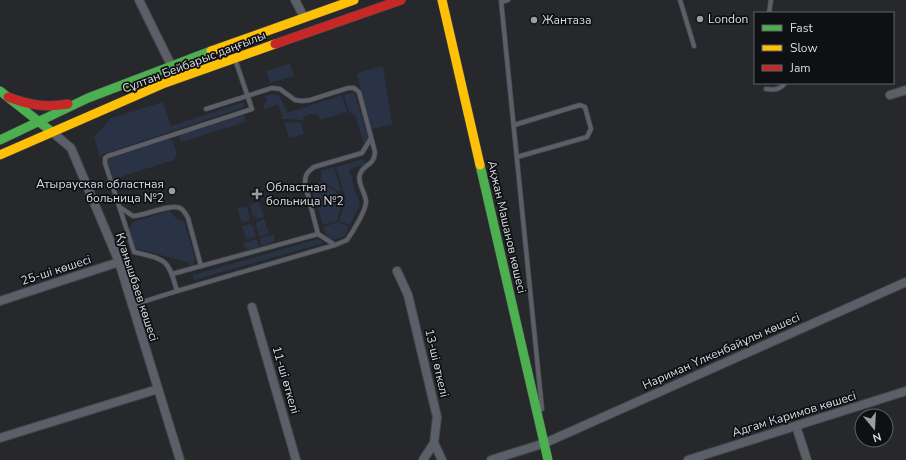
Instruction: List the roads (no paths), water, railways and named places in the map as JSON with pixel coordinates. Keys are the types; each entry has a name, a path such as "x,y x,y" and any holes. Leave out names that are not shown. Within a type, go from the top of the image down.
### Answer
{"main road":[{"name":"Сұлтан Бейбарыс даңғылы","path":"0,140 88,98 171,65 354,0"},
{"name":"Сұлтан Бейбарыс даңғылы","path":"0,155 165,83 401,0"},
{"name":"Ақжан Машанов көшесі","path":"442,0 548,460"},
{"path":"0,91 52,132"},
{"path":"8,97 43,108 60,106 88,98"}],"street":[{"path":"139,0 171,65"},
{"path":"295,0 304,17"},
{"path":"890,95 906,90"},
{"name":"Қуанышбаев көшесі","path":"52,132 71,148 119,262 180,460"},
{"name":"25-ші көшесі","path":"0,301 119,262"},
{"name":"13-ші өткелі","path":"397,271 408,295 437,417 434,443 423,460"},
{"name":"Нариман Үлкенбайұлы көшесі","path":"491,460 545,443 906,282"},
{"name":"11-ші өткелі","path":"252,307 296,460"},
{"path":"0,438 158,389"},
{"name":"Адгам Каримов көшесі","path":"688,460 906,391"},
{"path":"796,426 807,460"},
{"path":"434,443 442,460"}],"lane":[{"path":"508,0 502,1 545,443"},
{"path":"680,0 694,46"},
{"path":"769,12 771,0"},
{"path":"177,291 170,268 165,262 158,258 134,252 105,163 105,158 252,109 235,58"},
{"path":"766,89 774,90 782,87 784,84"},
{"path":"132,305 335,245 347,240 365,208 366,202 359,180 360,173 375,159 375,152 359,92 354,88 348,88 310,100 302,101 295,100 280,89 272,88 206,109"},
{"path":"514,125 580,105 585,107 591,129 587,137 517,157"},
{"path":"335,245 318,234 305,184 307,172 314,167 362,153 371,138"},
{"path":"119,206 128,214 133,216 172,207 179,207 184,211 188,218 201,266"},
{"path":"172,274 318,234"}],"place":[{"name":"London","path":"700,19"},
{"name":"Жантаза","path":"534,20"},
{"name":"Атырауская областная больница №2","path":"172,191"},
{"name":"Областная больница №2","path":"257,194"}]}
